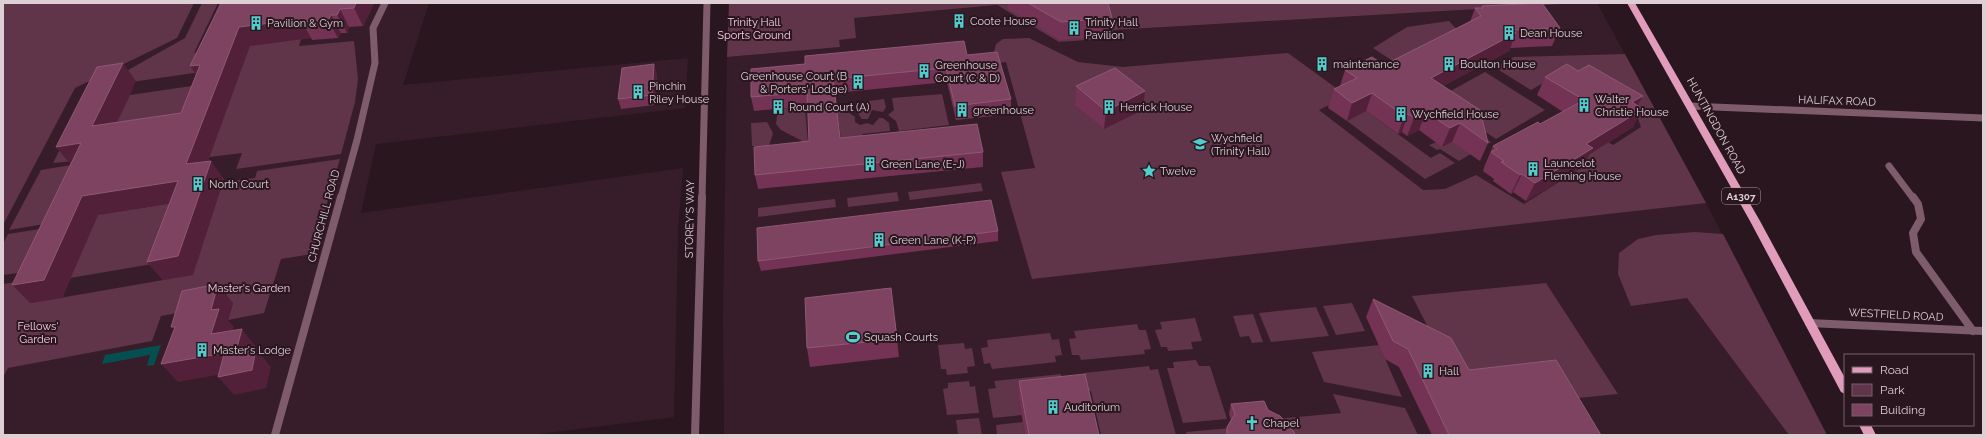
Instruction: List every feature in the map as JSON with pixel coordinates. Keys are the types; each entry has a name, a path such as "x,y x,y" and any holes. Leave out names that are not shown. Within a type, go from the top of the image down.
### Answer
{"main road":[{"name":"HUNTINGDON ROAD","path":"1631,3 1755,221 1844,387"},
{"path":"1866,426 1870,435"}],"street":[{"name":"CHURCHILL ROAD","path":"275,435 357,140 375,63 373,28 385,3"},
{"name":"STOREY'S WAY","path":"696,435 707,3"},
{"name":"HALIFAX ROAD","path":"1690,106 1983,118"},
{"path":"1889,166 1918,204 1921,219 1913,233 1916,252 1973,331"},
{"name":"WESTFIELD ROAD","path":"1809,323 1983,331"}],"shaded area":[{"path":"3,3 429,3 403,85 688,58 685,108 376,144 361,213 683,168 678,230 674,417 530,435 3,435"},
{"path":"1597,3 1706,203 1827,435 724,435 723,314 727,57 839,47 838,40 854,18 997,5 1059,42 1115,38 1113,30"}],"green space":[{"path":"3,3 194,3 177,38 75,88 3,225"},
{"path":"202,3 218,3 194,53 301,39 299,46 354,41 358,79 355,102 341,154 236,169 242,153 209,157 242,66 111,85 74,161 53,163 89,92 185,38"},
{"name":"Trinity Hall Sports Ground","path":"729,3 1582,3 1113,30 1115,38 1059,42 997,5 854,18 856,38 839,40 840,47 727,57"},
{"path":"1449,21 1463,36 1405,69 1373,48 1407,27"},
{"path":"1029,38 1078,62 1123,67 1288,53 1347,96 1319,110 1423,190 1445,189 1476,175 1524,204 1583,167 1583,127 1613,145 1641,127 1629,94 1552,78 1531,90 1494,67 1514,57 1625,54 1706,203 1032,279 1001,172 1035,168 1006,62 991,64 996,44 1003,39"},
{"path":"1485,72 1545,110 1496,139 1436,99"},
{"path":"212,83 194,132 107,145 130,95"},
{"path":"942,94 949,125 899,131 896,121 888,115 894,110 892,98"},
{"path":"884,99 886,107 883,112 872,110 868,119 862,119 857,112 855,103"},
{"path":"847,104 848,112 855,117 855,122 860,125 867,123 873,125 879,118 883,118 889,123 890,131 862,134 862,136 841,139 836,105"},
{"path":"799,107 800,110 805,109 808,142 804,142 781,130 776,124 778,109"},
{"path":"1366,111 1431,158 1440,153 1455,163 1425,179 1347,121"},
{"path":"767,122 773,133 769,146 752,146 751,123"},
{"path":"1472,129 1491,142 1459,161 1440,149 1437,150 1429,145"},
{"path":"340,159 312,254 281,259 264,313 228,320 233,303 161,316 152,341 8,368 3,377 3,284 42,278 31,303 192,275 223,182 255,178 257,171"},
{"path":"71,165 68,220 9,230 41,170"},
{"path":"981,183 983,191 910,200 908,192"},
{"path":"897,192 899,201 848,207 847,198"},
{"path":"835,199 836,207 758,217 758,208"},
{"path":"191,200 170,261 70,278 98,215"},
{"path":"66,225 46,269 3,275 3,244 8,234"},
{"path":"1695,232 1723,234 1827,435 1789,435 1687,298 1631,306 1618,274 1619,253 1638,239 1656,235"},
{"path":"1546,283 1618,394 1558,400 1459,388 1412,296"},
{"path":"1352,303 1365,331 1336,335 1323,306"},
{"path":"1316,307 1329,336 1271,342 1259,313"},
{"path":"1253,314 1263,342 1252,343 1249,336 1240,337 1233,316"},
{"path":"1195,318 1202,341 1191,342 1193,349 1168,351 1167,347 1161,347 1155,330 1162,329 1160,322"},
{"path":"1137,324 1139,330 1146,330 1151,349 1144,350 1145,354 1081,360 1079,355 1072,355 1069,339 1076,338 1074,331"},
{"path":"1050,333 1052,340 1059,339 1062,355 1055,356 1056,362 992,369 990,363 984,364 981,348 988,347 987,340"},
{"path":"964,343 965,349 972,348 975,366 967,367 968,373 947,375 946,369 941,369 938,345"},
{"path":"1379,345 1402,397 1324,382 1312,352"},
{"path":"1196,360 1199,366 1210,366 1227,419 1183,423 1167,368 1174,368 1173,362"},
{"path":"1149,366 1150,370 1158,369 1176,435 1101,435 1091,391 1019,399 1022,415 993,418 988,389 996,388 994,381 1061,374 1062,378 1085,376 1084,373"},
{"path":"969,381 970,387 975,386 979,413 947,415 943,389 948,388 948,383"},
{"path":"1333,394 1405,408 1418,435 1286,435 1265,420 1341,413"},
{"path":"979,418 982,435 958,435 956,420"},
{"path":"1023,422 1025,435 997,435 996,425"},
{"path":"1230,428 1225,435 1187,435 1186,432"}],"water":[{"path":"161,345 154,365 147,366 150,355 102,364 105,355"}],"building":[{"path":"221,3 356,3 354,8 340,9 337,15 331,15 328,20 302,22 303,19 239,27 186,164 211,161 178,256 147,262 178,181 82,196 44,280 12,285 81,143 56,147 97,67 123,63 92,126 181,113 200,65 190,66"},
{"path":"1028,3 1108,3 1112,18 1061,22"},
{"path":"1542,3 1560,28 1512,30 1516,33 1431,78 1480,110 1488,143 1460,123 1450,128 1426,112 1414,118 1408,114 1404,116 1372,93 1352,103 1334,89 1357,78 1345,70 1372,57 1384,65 1481,16 1475,8 1483,8 1482,6"},
{"path":"964,41 967,55 997,52 1011,99 955,106 946,68 833,79 840,138 977,124 983,152 755,175 754,147 809,141 807,92 751,97 751,69 805,64 805,56"},
{"path":"654,64 652,95 618,99 622,68"},
{"path":"1567,64 1578,71 1589,65 1643,96 1632,102 1643,109 1586,144 1593,148 1535,183 1501,162 1504,161 1491,152 1497,149 1493,146 1538,122 1540,124 1584,100 1545,77"},
{"path":"1115,68 1145,91 1106,111 1076,86"},
{"name":"Green Lane (K-P)","path":"991,200 998,231 758,261 757,228"},
{"path":"218,284 211,310 219,309 211,334 242,329 236,351 161,364 175,327 171,327 182,291"},
{"name":"Squash Courts","path":"891,288 897,339 807,348 805,298"},
{"name":"Hall","path":"1373,299 1451,338 1469,370 1556,360 1601,435 1449,435 1408,349 1393,341"},
{"path":"256,349 252,370 218,377 224,354"},
{"name":"Auditorium","path":"1085,374 1099,435 1029,435 1019,381"},
{"name":"Chapel","path":"1264,401 1268,410 1280,416 1295,435 1227,435 1227,427 1235,414 1231,404"}],"place":[{"name":"Coote House","path":"959,21"},
{"name":"Pavilion & Gym","path":"256,23"},
{"name":"Trinity Hall Pavilion","path":"1074,28"},
{"name":"Dean House","path":"1509,33"},
{"name":"maintenance","path":"1322,64"},
{"name":"Boulton House","path":"1449,64"},
{"name":"Greenhouse Court (C & D)","path":"924,71"},
{"name":"Greenhouse Court (B & Porters' Lodge)","path":"858,82"},
{"name":"Pinchin Riley House","path":"638,92"},
{"name":"Walter Christie House","path":"1584,105"},
{"name":"Round Court (A)","path":"778,107"},
{"name":"Herrick House","path":"1109,107"},
{"name":"greenhouse","path":"962,110"},
{"name":"Wychfield House","path":"1401,114"},
{"name":"Wychfield (Trinity Hall)","path":"1200,144"},
{"name":"Green Lane (E-J)","path":"870,164"},
{"name":"Launcelot Fleming House","path":"1533,169"},
{"name":"Twelve","path":"1149,171"},
{"name":"North Court","path":"198,184"},
{"name":"Green Lane (K-P)","path":"879,240"},
{"name":"Squash Courts","path":"853,337"},
{"name":"Master's Lodge","path":"202,350"},
{"name":"Hall","path":"1428,371"},
{"name":"Auditorium","path":"1053,407"},
{"name":"Chapel","path":"1252,423"}],"park label":[{"name":"Master's Garden","path":"249,288"},
{"name":"Fellows' Garden","path":"38,332"}]}
